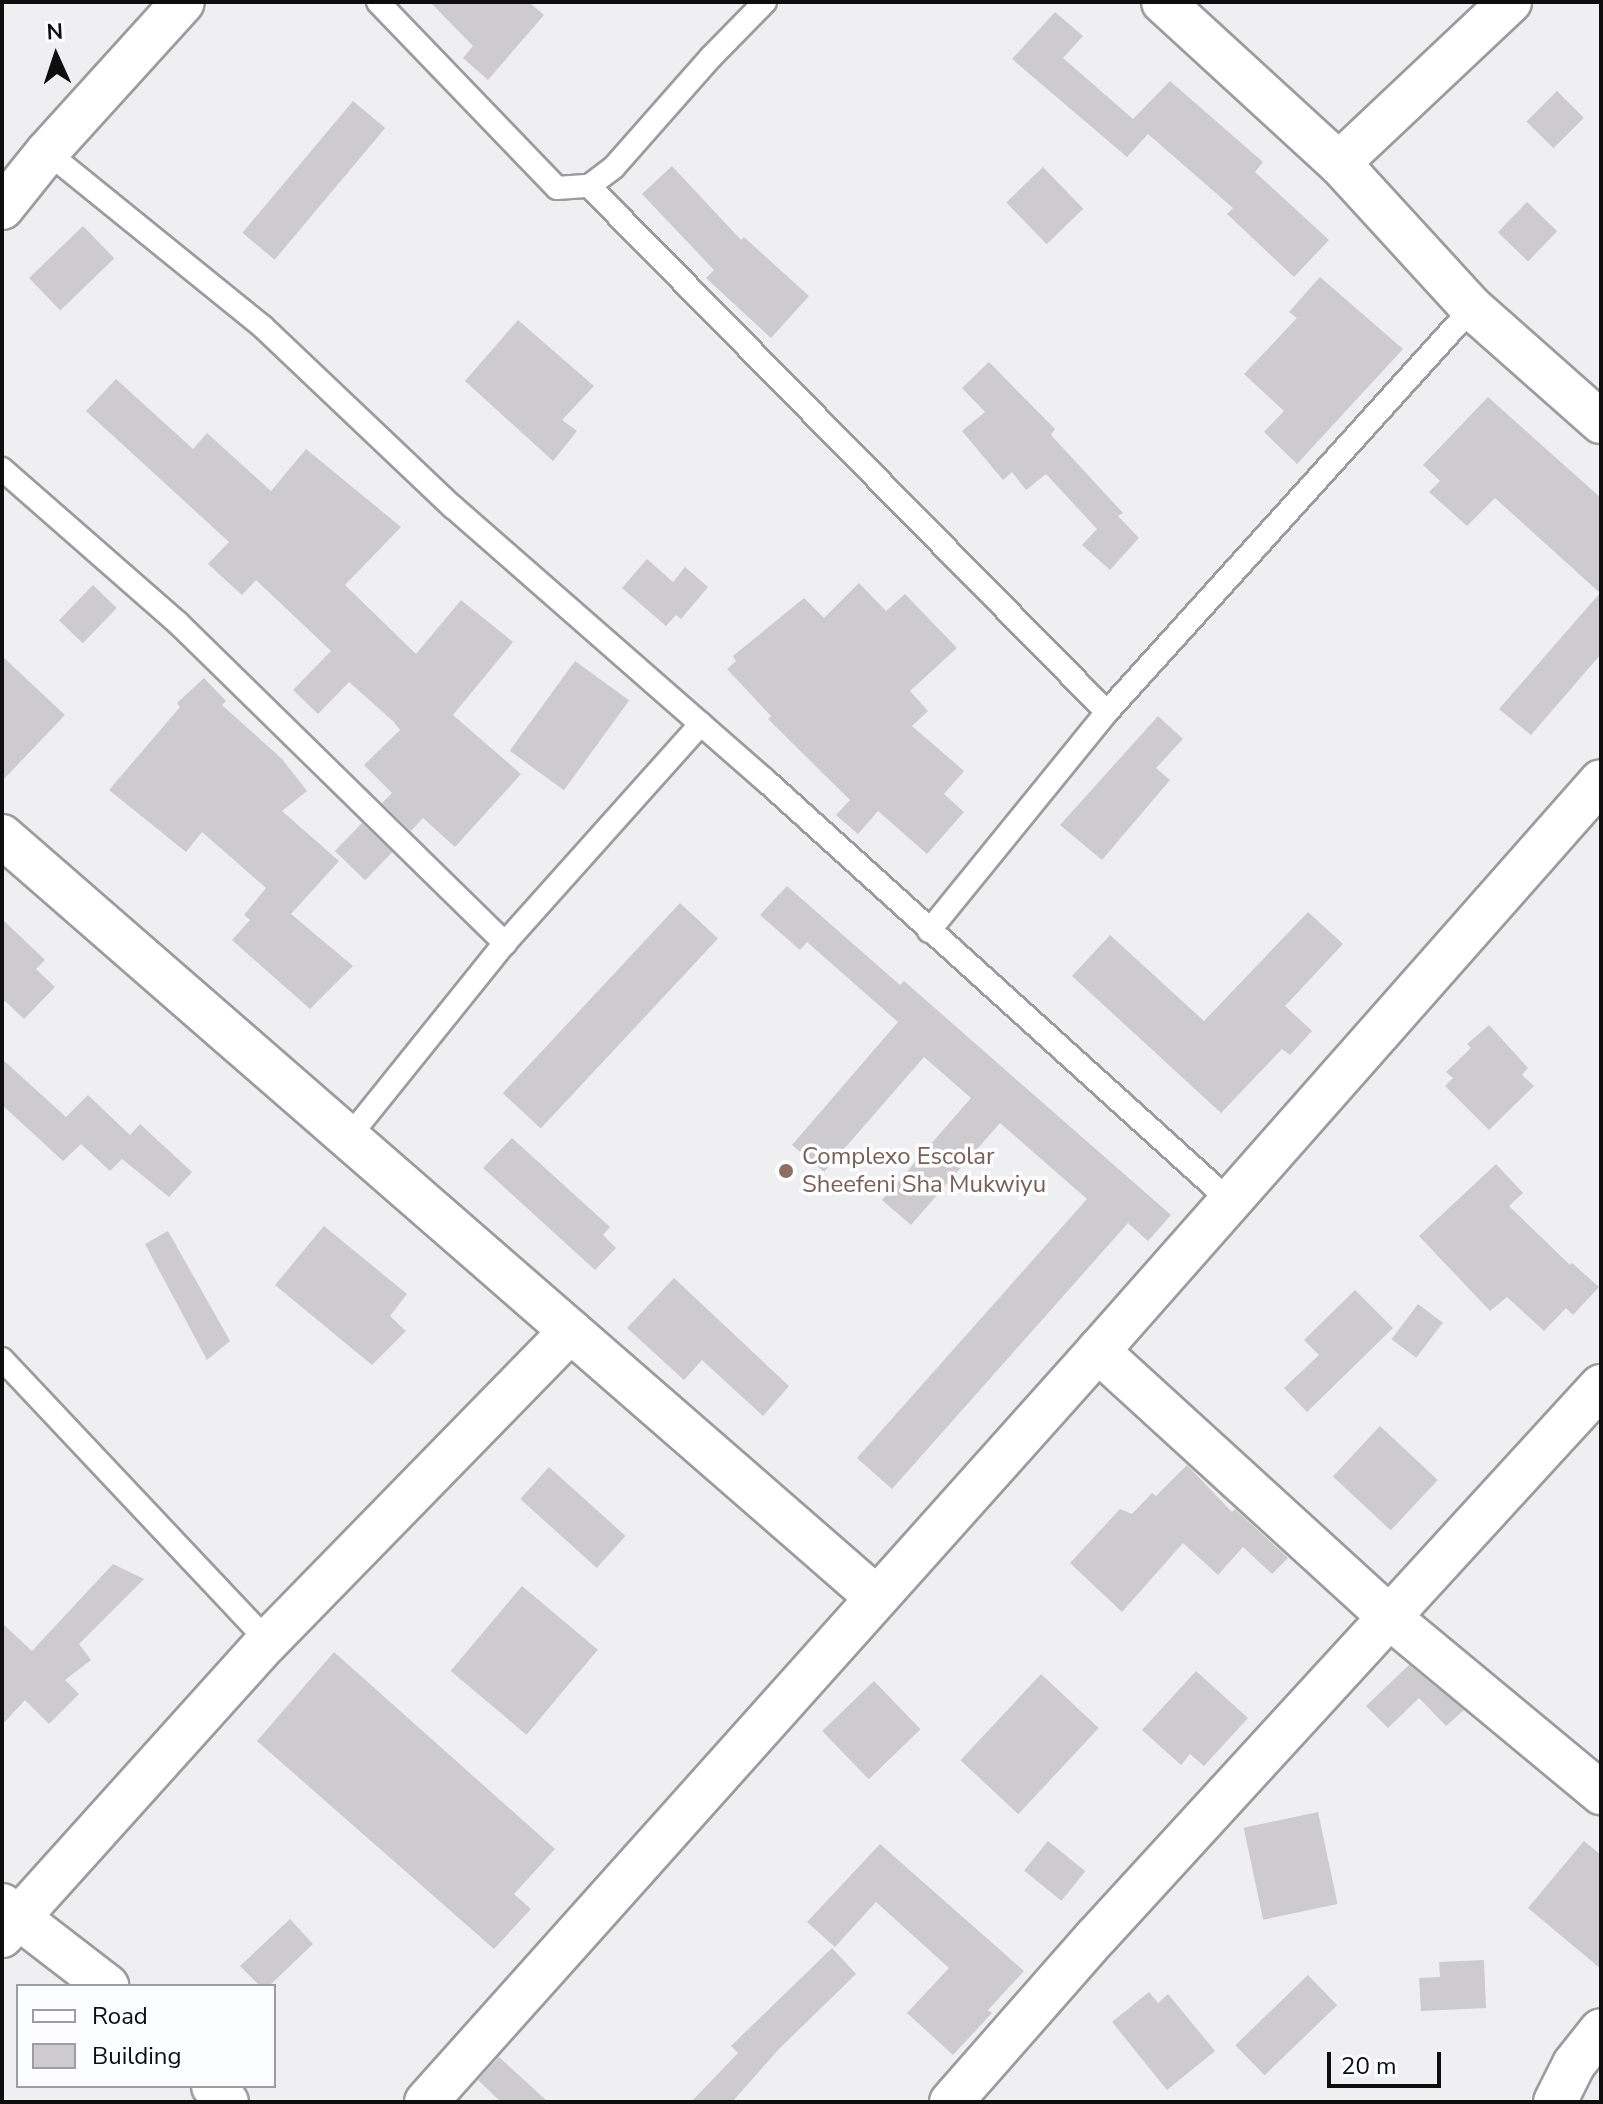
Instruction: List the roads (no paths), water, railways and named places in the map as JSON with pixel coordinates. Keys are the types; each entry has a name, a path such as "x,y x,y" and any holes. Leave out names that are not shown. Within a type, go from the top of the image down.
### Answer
{"street":[{"path":"2,208 47,152 183,2"},
{"path":"1163,2 1339,163 1472,308 1601,422"},
{"path":"1339,163 1510,2"},
{"path":"426,2102 1098,1351 1601,781"},
{"path":"2,836 877,1598"},
{"path":"104,1984 7,1920 268,1641 571,1331"},
{"path":"1098,1351 1389,1617 1601,1793"},
{"path":"951,2102 1097,1936 1601,1386"},
{"path":"1555,2102 1574,2064 1601,2030"}],"lane":[{"path":"378,2 557,188 589,186 614,167 711,57 765,2"},
{"path":"47,152 263,327 453,507 701,724 1230,1201"},
{"path":"589,186 1107,712"},
{"path":"929,931 1107,712 1472,308"},
{"path":"2,469 178,623 505,943"},
{"path":"348,1138 505,943 701,724"},
{"path":"2,1359 268,1641"}],"place":[{"name":"Complexo Escolar Sheefeni Sha Mukwiyu","path":"786,1171"}]}
